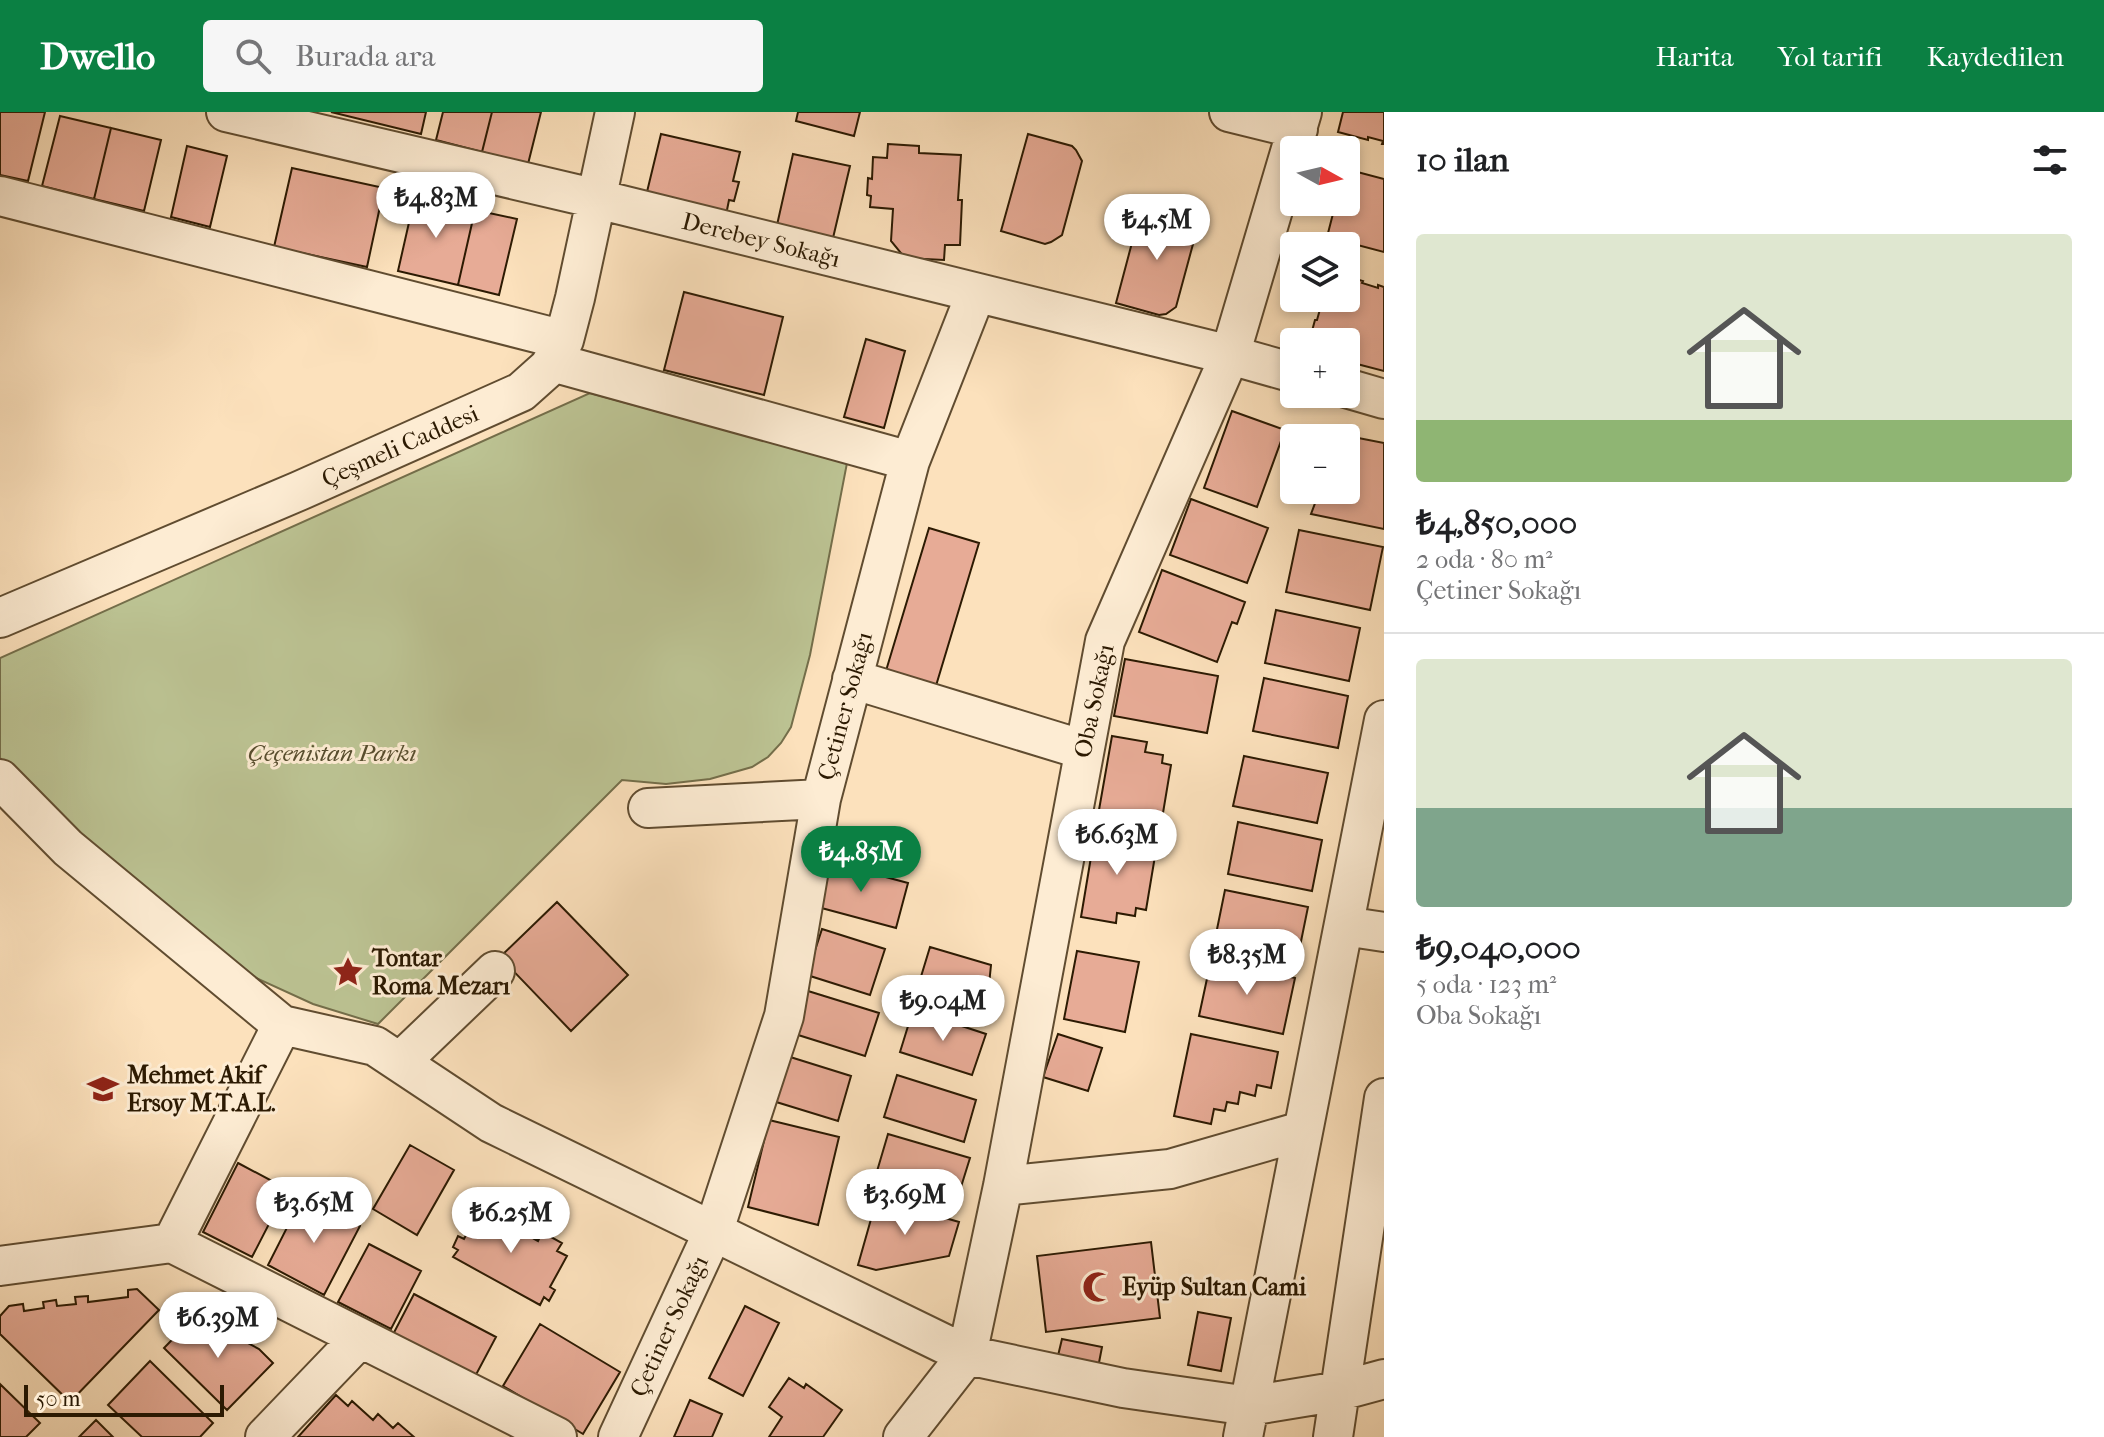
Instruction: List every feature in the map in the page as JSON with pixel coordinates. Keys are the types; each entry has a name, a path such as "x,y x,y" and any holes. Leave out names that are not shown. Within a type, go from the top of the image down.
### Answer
{"street":[{"name":"Derebey Sokağı","path":"226,112 597,199 1280,369"},
{"path":"558,351 575,298 615,112"},
{"path":"1229,112 1300,121"},
{"name":"Oba Sokağı","path":"903,1437 967,1355 1003,1186 1105,641 1230,355 1300,121"},
{"path":"0,196 558,351 910,461"},
{"name":"Çetiner Sokağı","path":"618,1437 714,1230 784,1016 821,799 852,679 910,461 976,293"},
{"name":"Çeşmeli Caddesi","path":"0,618 299,491 521,392 549,367 558,351"},
{"path":"1360,392 1384,399"},
{"path":"852,679 1084,750"},
{"path":"1246,1422 1384,720"},
{"path":"0,779 68,848 282,1025 375,1046 491,1123 967,1355 1123,1388 1246,1422 1384,1379"},
{"path":"648,808 821,799"},
{"path":"1344,926 1384,932"},
{"path":"400,1062 495,971"},
{"path":"172,1243 282,1025"},
{"path":"1333,1437 1384,1098"},
{"path":"1003,1186 1170,1169 1302,1131"},
{"path":"0,1266 172,1243 557,1437"},
{"path":"265,1437 360,1338"}],"green space":[{"name":"Çeçenistan Parkı","path":"590,393 847,463 810,655 791,727 768,757 752,767 710,779 666,784 622,780 378,1024 313,1004 256,978 102,855 0,758 0,658"}],"building":[{"path":"0,112 45,112 28,181 0,175"},
{"path":"331,112 426,112 421,134"},
{"path":"443,112 492,112 482,152 436,140"},
{"path":"492,112 541,112 528,164 482,152"},
{"path":"798,112 860,112 854,136 796,121"},
{"path":"1343,112 1384,112 1384,144 1368,137 1368,140 1338,132"},
{"path":"60,116 111,128 94,199 42,186"},
{"path":"111,128 161,140 144,211 94,199"},
{"path":"661,134 740,152 733,181 739,182 734,201 729,200 726,215 646,196"},
{"path":"1028,134 1072,146 1082,161 1062,235 1045,244 1001,231"},
{"path":"888,144 919,146 919,153 961,155 958,200 962,200 960,245 945,245 944,260 905,258 891,241 893,209 870,207 868,178 872,179 873,157 887,158"},
{"path":"187,146 227,156 210,227 171,217"},
{"path":"793,154 850,166 833,238 777,225"},
{"path":"292,168 384,188 367,267 274,247"},
{"path":"1360,173 1384,179 1384,252 1360,246 1360,232 1328,232 1332,216 1360,216"},
{"path":"415,196 475,210 458,285 398,271"},
{"path":"1142,205 1186,218 1196,233 1176,307 1166,314 1159,315 1116,303"},
{"path":"475,210 517,219 499,295 458,285"},
{"path":"1360,280 1378,288 1378,285 1384,287 1384,371 1360,365 1360,328 1313,328 1319,312 1360,312"},
{"path":"684,292 783,317 764,395 664,370"},
{"path":"866,339 905,351 884,428 844,417"},
{"path":"1232,411 1280,428 1280,444 1257,507 1204,488"},
{"path":"1360,438 1384,443 1384,529 1311,514 1315,504 1360,504"},
{"path":"1191,499 1268,528 1247,583 1170,555"},
{"path":"929,528 979,543 935,689 885,674"},
{"path":"1299,530 1383,547 1370,610 1286,592"},
{"path":"1162,570 1245,602 1237,624 1232,622 1217,662 1139,632"},
{"path":"1276,610 1360,628 1349,681 1265,663"},
{"path":"1125,659 1218,676 1207,733 1114,716"},
{"path":"1264,678 1348,696 1338,748 1253,731"},
{"path":"1112,736 1147,742 1145,752 1163,755 1162,763 1171,765 1162,819 1152,818 1151,825 1133,822 1131,833 1096,827"},
{"path":"1244,756 1328,773 1317,823 1233,806"},
{"path":"1238,822 1322,840 1312,891 1228,874"},
{"path":"1096,827 1131,833 1129,843 1147,846 1146,854 1155,856 1146,910 1136,908 1135,916 1117,913 1116,923 1081,917"},
{"path":"826,861 908,883 896,928 814,906"},
{"path":"1225,890 1308,907 1297,961 1214,944"},
{"path":"557,902 628,975 571,1031 500,957"},
{"path":"822,929 885,949 870,995 807,975"},
{"path":"930,947 991,965 986,1014 916,993"},
{"path":"1077,951 1139,962 1125,1032 1064,1019"},
{"path":"1211,960 1295,978 1283,1034 1199,1016"},
{"path":"808,991 879,1013 865,1056 795,1034"},
{"path":"913,1010 986,1034 972,1075 900,1052"},
{"path":"1058,1034 1102,1048 1088,1091 1043,1077"},
{"path":"1191,1034 1278,1052 1271,1088 1257,1085 1255,1096 1240,1092 1238,1104 1227,1102 1225,1111 1214,1109 1211,1124 1174,1116"},
{"path":"787,1056 851,1076 838,1121 773,1101"},
{"path":"897,1075 976,1100 964,1142 884,1117"},
{"path":"769,1120 839,1137 818,1225 748,1207"},
{"path":"888,1134 970,1158 956,1203 875,1178"},
{"path":"410,1145 454,1170 417,1235 373,1209"},
{"path":"238,1163 287,1189 252,1257 203,1232"},
{"path":"303,1196 360,1226 324,1295 268,1265"},
{"path":"877,1198 959,1222 949,1256 876,1270 858,1265"},
{"path":"495,1205 514,1216 509,1225 538,1241 542,1232 562,1243 557,1251 567,1256 550,1287 555,1290 549,1301 544,1297 540,1305 453,1257 458,1250 453,1247 458,1236 464,1239 480,1209 490,1214"},
{"name":"Eyüp Sultan Cami","path":"1151,1242 1160,1318 1046,1332 1037,1256"},
{"path":"369,1244 421,1271 391,1329 338,1302"},
{"path":"137,1289 159,1310 70,1402 0,1334 0,1316 9,1306 23,1304 24,1311 44,1308 43,1302 56,1300 57,1306 76,1304 75,1297 88,1296 88,1302 128,1297 128,1290"},
{"path":"414,1294 496,1337 470,1386 388,1344"},
{"path":"745,1306 779,1323 743,1396 709,1378"},
{"path":"1198,1312 1231,1318 1221,1371 1188,1365"},
{"path":"196,1315 259,1349 273,1363 227,1410 164,1348"},
{"path":"540,1324 620,1372 583,1434 503,1386"},
{"path":"1062,1339 1102,1347 1097,1373 1056,1364"},
{"path":"150,1361 213,1423 200,1437 142,1437 108,1405"},
{"path":"789,1378 804,1388 806,1384 842,1410 823,1437 769,1437 782,1417 769,1407"},
{"path":"0,1384 40,1423 26,1437 0,1437"},
{"path":"336,1395 348,1406 352,1401 373,1420 378,1414 393,1428 398,1423 414,1437 298,1437"},
{"path":"690,1400 722,1414 712,1437 674,1437"},
{"path":"96,1420 113,1437 79,1437"}],"place":[{"name":"Tontar Roma Mezarı","path":"348,972"},
{"name":"Mehmet Akif Ersoy M.T.A.L.","path":"103,1089"},
{"name":"Eyüp Sultan Cami","path":"1098,1287"}]}
